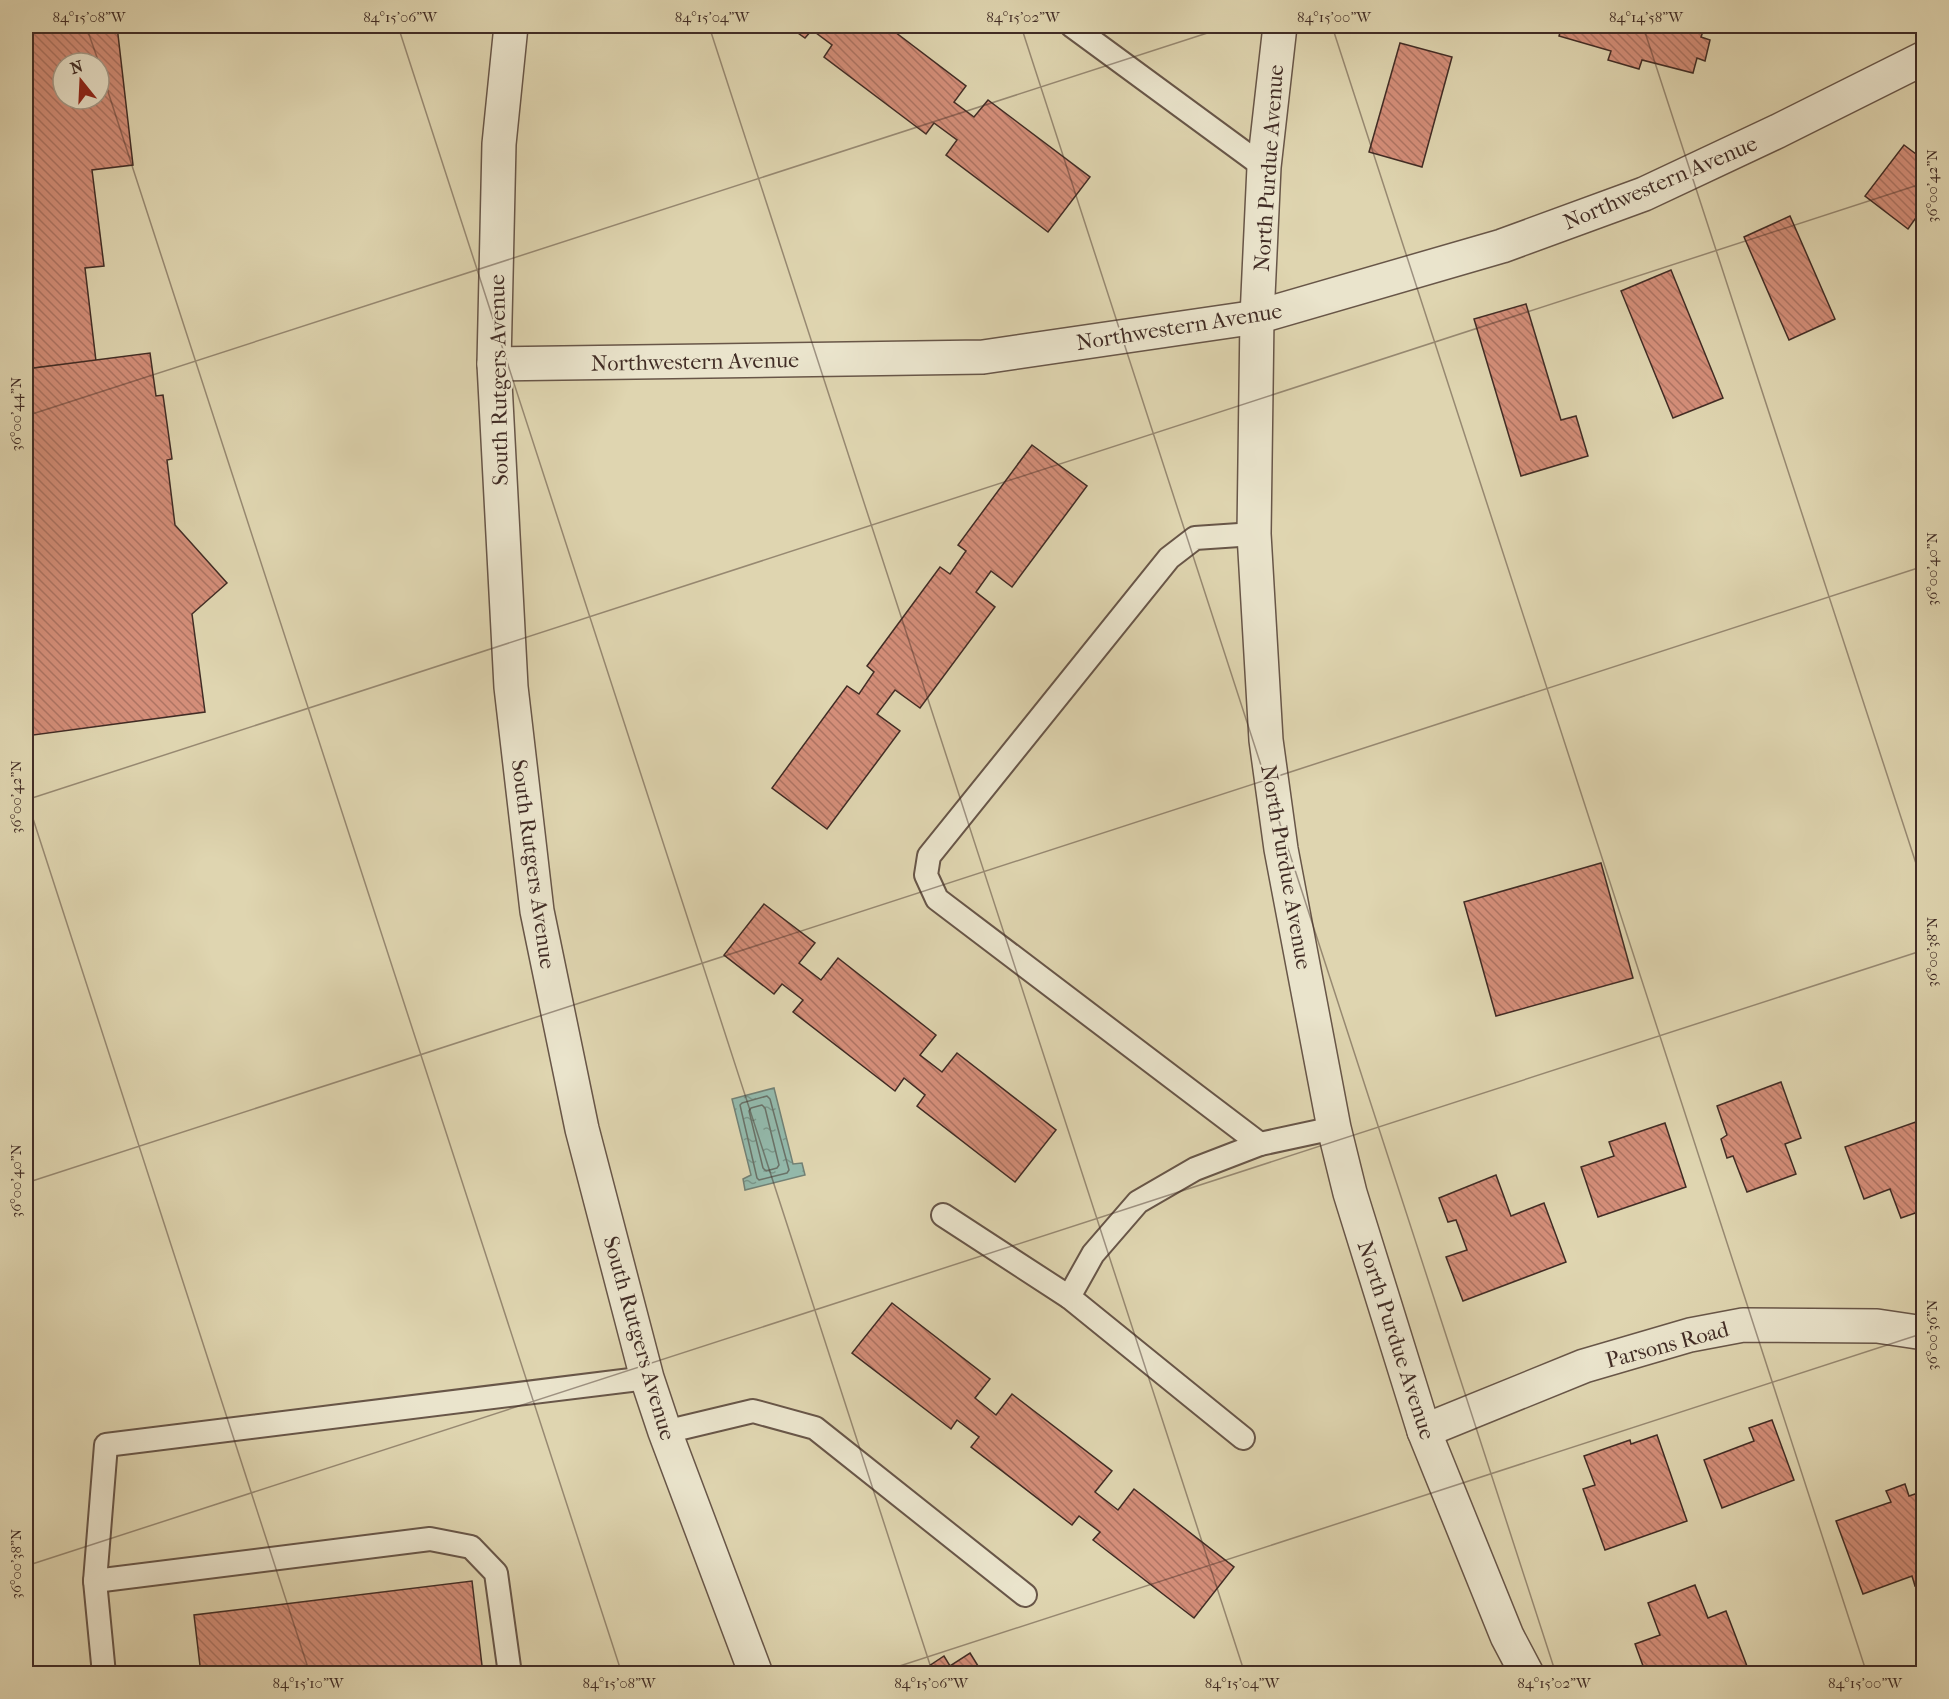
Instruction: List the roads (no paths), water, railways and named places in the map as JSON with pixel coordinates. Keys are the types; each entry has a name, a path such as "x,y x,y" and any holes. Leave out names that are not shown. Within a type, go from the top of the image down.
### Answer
{"street":[{"name":"South Rutgers Avenue","path":"511,26 499,144 494,364 511,687 537,911 582,1129 648,1378 665,1432 756,1674"},
{"name":"North Purdue Avenue","path":"1280,26 1264,167 1257,317 1254,534 1266,740 1281,849 1334,1128 1350,1193 1424,1431 1507,1636 1527,1674"},
{"name":"Northwestern Avenue","path":"494,364 983,357 1257,317 1502,246 1644,194 1778,131 1923,58"},
{"name":"Parsons Road","path":"1424,1431 1584,1366 1690,1335 1743,1325 1877,1326 1923,1333"}],"lane":[{"path":"1072,26 1264,167"},
{"path":"1254,534 1195,538 1169,558 929,856 926,875 937,898 1260,1144"},
{"path":"1069,1298 1093,1254 1138,1202 1195,1169 1260,1144 1334,1128"},
{"path":"943,1215 1069,1298 1243,1438"},
{"path":"104,1674 95,1581 106,1446 648,1378"},
{"path":"665,1432 753,1411 815,1428 1025,1595"},
{"path":"95,1581 430,1539 471,1548 496,1573 510,1674"}],"water":[{"path":"774,1088 793,1164 802,1163 805,1175 745,1190 743,1179 751,1175 732,1099"}]}
